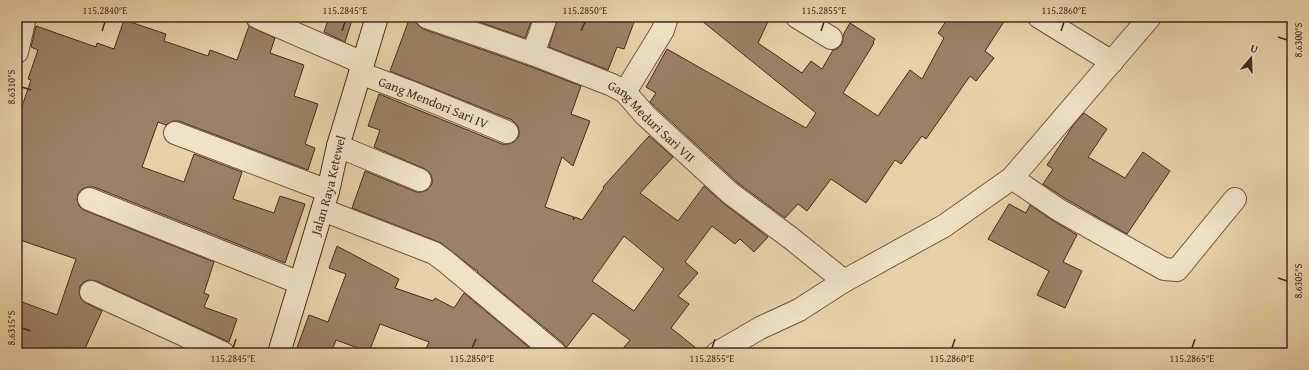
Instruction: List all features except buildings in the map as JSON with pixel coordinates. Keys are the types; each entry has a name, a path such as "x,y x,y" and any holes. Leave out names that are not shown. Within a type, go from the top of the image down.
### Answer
{"street":[{"path":"17,50 25,17"},
{"name":"Gang Mendori Sari IV","path":"257,17 410,92 507,132"},
{"name":"Jalan Raya Ketewel","path":"279,353 326,200 338,146 377,17"},
{"name":"Gang Meduri Sari VII","path":"427,17 533,54 612,85 625,92 645,115 730,193 792,239 844,281"},
{"path":"533,54 546,17"},
{"path":"797,17 831,38"},
{"path":"1039,17 1112,62"},
{"path":"717,353 760,328 798,310 844,281 944,226 1012,178 1150,17"},
{"path":"625,92 670,21"},
{"path":"175,133 326,200 434,253 554,353"},
{"path":"338,146 420,180"},
{"path":"1012,178 1059,210 1164,269 1177,270 1235,199"},
{"path":"89,198 300,283"},
{"path":"91,292 223,353"}]}
